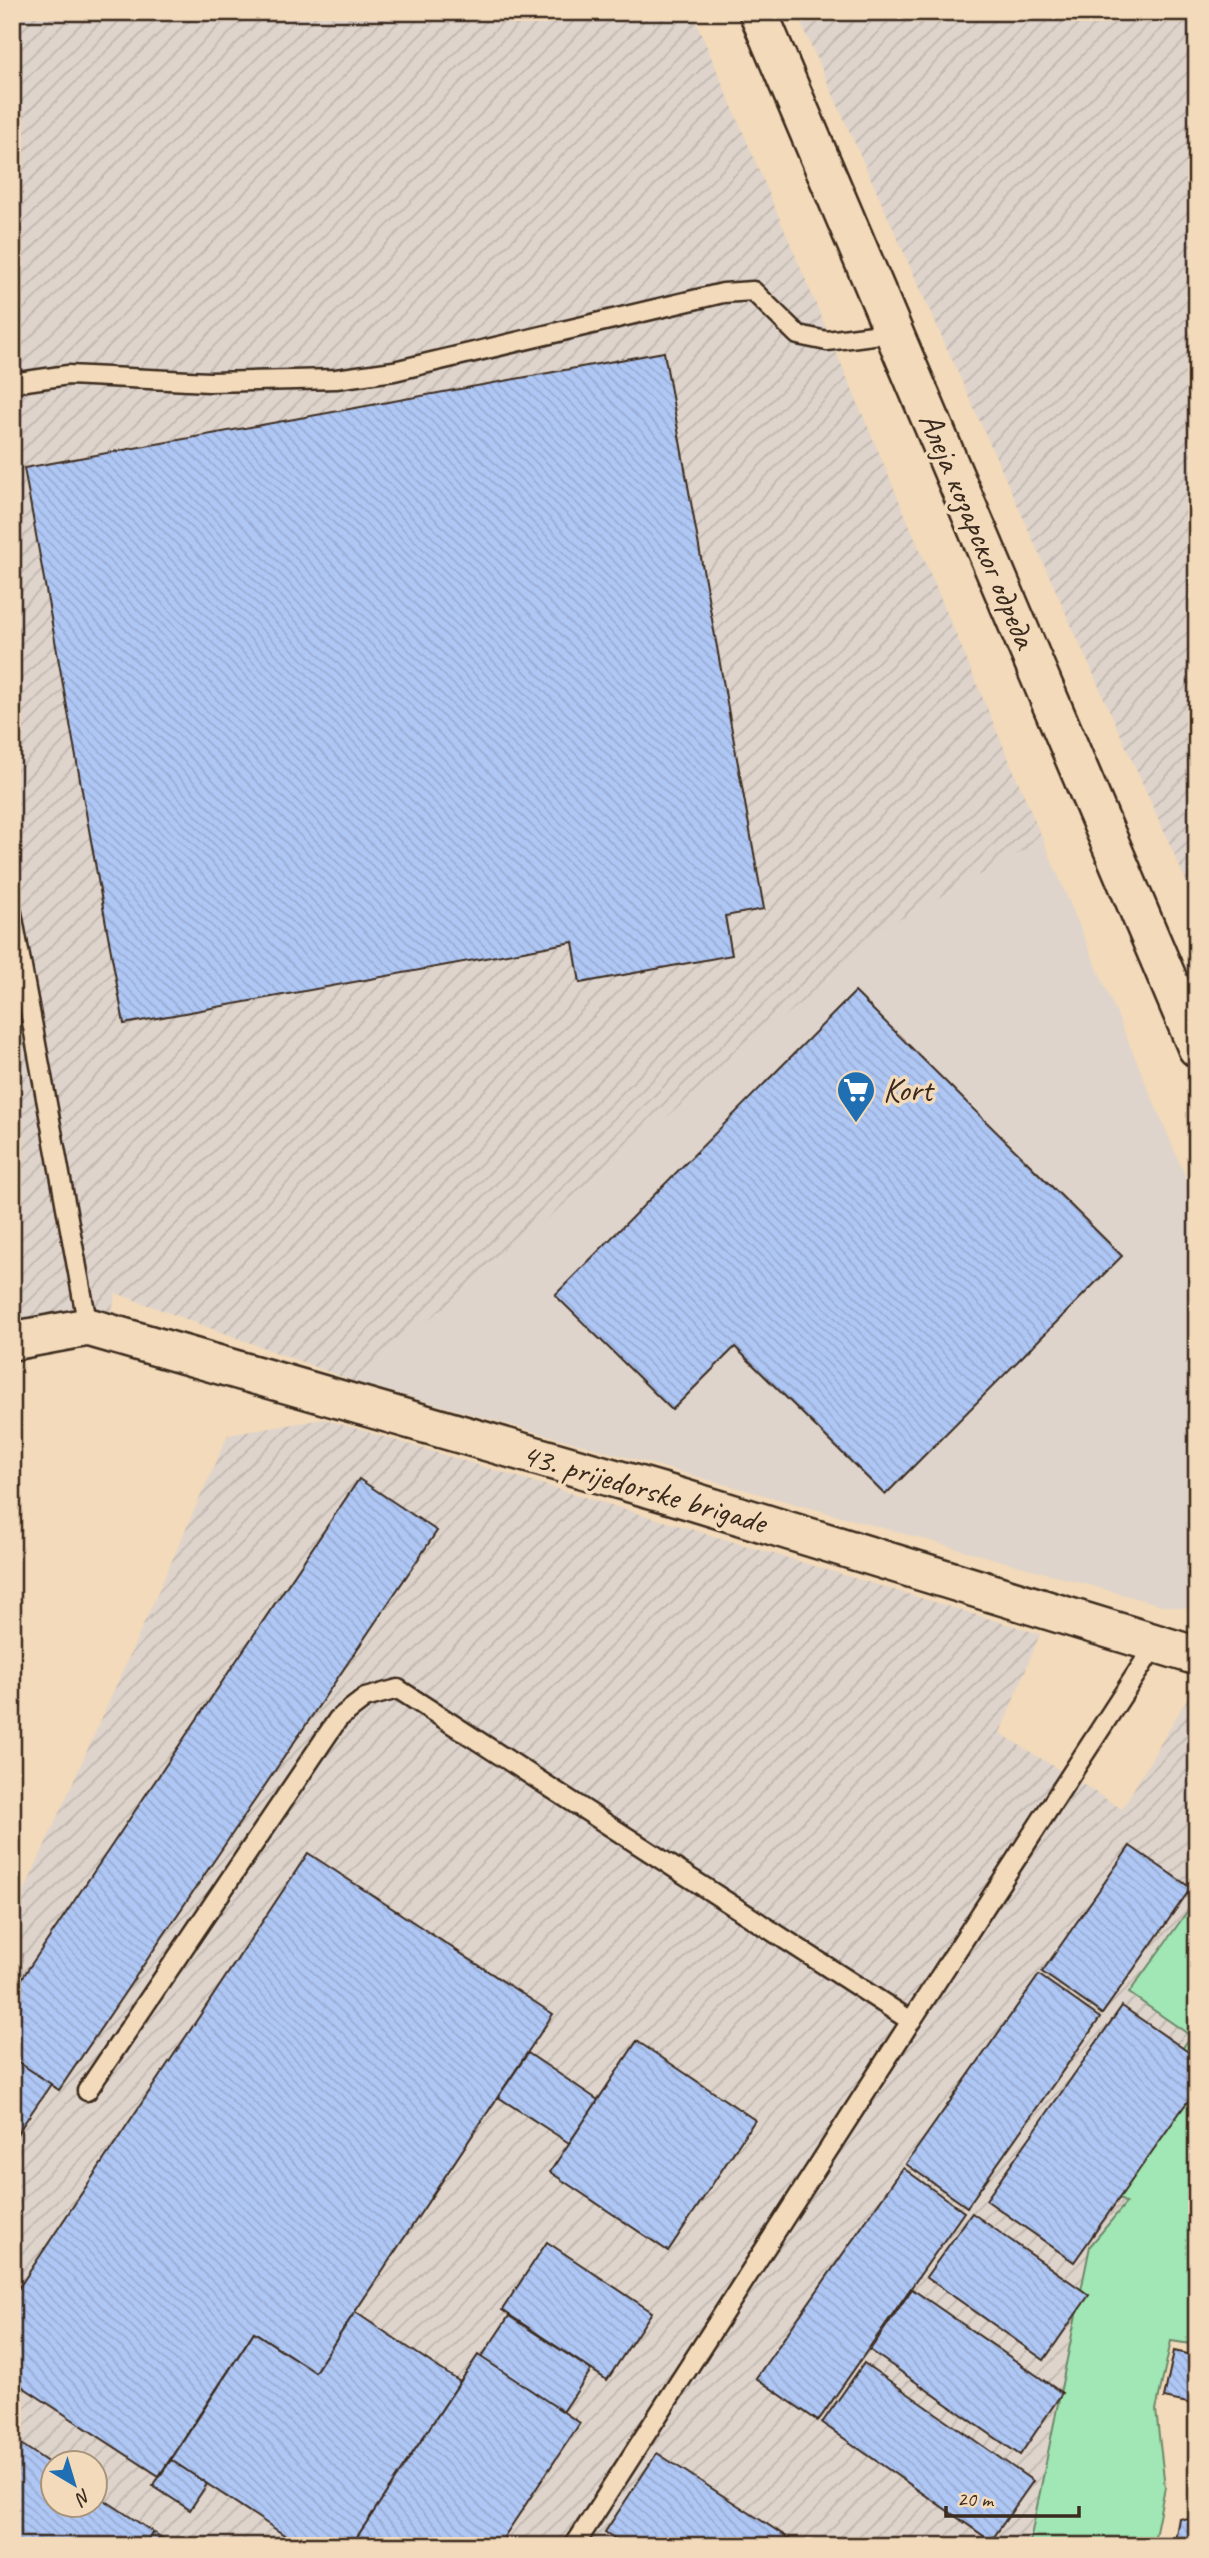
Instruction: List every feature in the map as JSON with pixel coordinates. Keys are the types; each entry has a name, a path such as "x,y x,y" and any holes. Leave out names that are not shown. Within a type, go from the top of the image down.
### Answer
{"street":[{"name":"Алеја козарског одреда","path":"758,12 896,332 1197,1048"},
{"path":"12,1341 88,1327"},
{"name":"43. prijedorske brigade","path":"88,1327 685,1499 1197,1656"}],"lane":[{"path":"12,383 68,375 209,382 336,379 394,371 723,293 753,291 799,335 827,341 896,332"},
{"path":"12,913 88,1327"},
{"path":"574,2546 1155,1644"},
{"path":"87,2091 338,1719 366,1698 398,1689 911,2021"}],"shaded area":[{"path":"12,12 692,12 1043,840 897,921 356,1382 116,1293 102,1349 68,1338 12,1341"},
{"path":"796,12 1197,12 1197,905"},
{"path":"1043,840 1197,1204 1197,1605 1190,1609 1161,1605 356,1382 897,921"},
{"path":"324,1419 1040,1634 1000,1733 1122,1809 1190,1694 1197,1696 1197,1898 1129,1993 1191,2036 1091,2179 1127,2203 1090,2246 1029,2546 12,2546 12,1919 228,1435"}],"green space":[{"path":"1197,1898 1197,2345 1171,2341 1156,2410 1165,2487 1153,2546 1029,2546 1090,2246 1126,2203 1091,2180 1191,2036 1129,1993"}],"building":[{"path":"1197,292 1197,310 1188,300"},
{"path":"664,352 764,909 725,916 732,955 580,983 573,942 124,1024 24,468"},
{"name":"Kort","path":"855,992 1122,1256 885,1495 735,1347 672,1410 555,1295"},
{"path":"359,1479 437,1531 59,2090 12,2058 12,1993"},
{"path":"1130,1846 1191,1888 1102,2014 1042,1972"},
{"path":"308,1853 553,2014 315,2372 254,2332 159,2476 12,2380 12,2298"},
{"path":"1039,1975 1100,2018 967,2207 906,2164"},
{"path":"1122,2006 1197,2058 1197,2088 1074,2262 986,2200"},
{"path":"637,2041 755,2120 668,2251 550,2172"},
{"path":"528,2053 598,2100 569,2143 498,2097"},
{"path":"18,2062 51,2084 12,2141 12,2070"},
{"path":"903,2168 964,2212 818,2421 756,2378"},
{"path":"972,2213 1089,2295 1044,2360 926,2277"},
{"path":"547,2242 652,2312 607,2380 502,2310"},
{"path":"912,2289 1062,2393 1020,2455 870,2350"},
{"path":"355,2312 460,2382 351,2546 301,2546 171,2460 254,2332 315,2372"},
{"path":"509,2316 591,2370 563,2412 481,2358"},
{"path":"1174,2351 1197,2356 1197,2405 1164,2398"},
{"path":"478,2355 580,2423 498,2546 351,2546"},
{"path":"864,2363 1033,2481 991,2541 822,2423"},
{"path":"12,2438 38,2456 38,2520 108,2520 108,2502 153,2532 144,2546 22,2546 12,2540"},
{"path":"657,2453 790,2539 786,2546 626,2546 605,2532"},
{"path":"171,2460 207,2484 190,2510 153,2486"},
{"path":"1179,2518 1197,2521 1197,2546 1174,2546"},
{"path":"153,2532 174,2546 144,2546"}],"place":[{"name":"Kort","path":"856,1124"}]}
